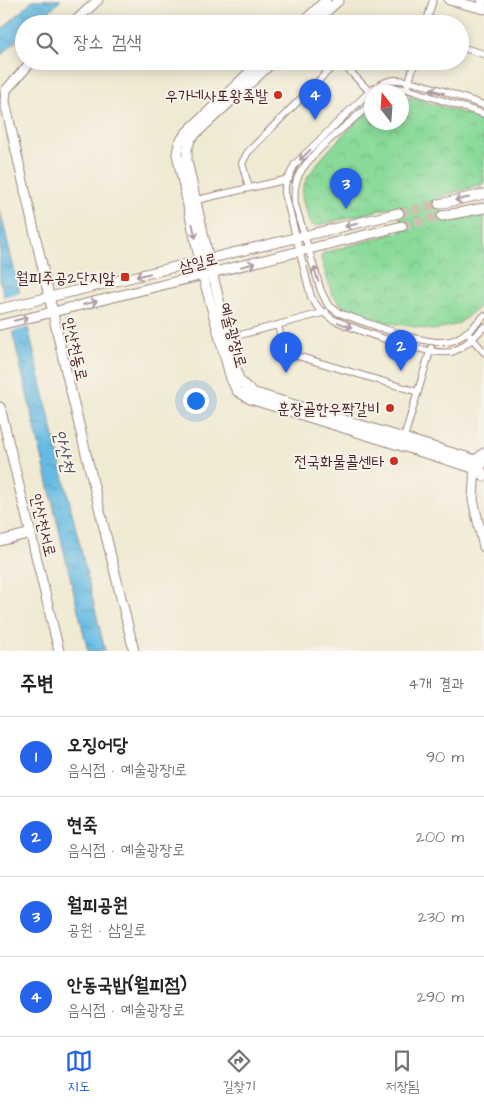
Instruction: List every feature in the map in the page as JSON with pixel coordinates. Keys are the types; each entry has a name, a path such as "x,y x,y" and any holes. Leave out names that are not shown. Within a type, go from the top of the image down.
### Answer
{"street":[{"path":"82,15 98,0"},
{"path":"311,15 326,0"},
{"path":"323,15 339,0"},
{"path":"429,15 433,0"},
{"path":"450,0 481,3"},
{"path":"469,50 484,54"},
{"name":"안산천동로","path":"24,70 6,90 5,102 52,312 134,651"},
{"name":"예술광장1로","path":"252,70 186,133 179,143 177,154 191,201 224,339 239,380 252,392 478,464"},
{"name":"예술광장1로","path":"191,201 187,149 192,138 264,70"},
{"path":"249,188 242,163 248,152 330,70"},
{"path":"348,70 364,87"},
{"path":"379,85 393,80 408,85 412,70"},
{"path":"409,85 484,105"},
{"path":"409,85 484,114"},
{"path":"364,99 295,164 288,179 285,193 300,238 308,250 321,291 328,304 335,309 433,342 453,341 467,333 484,316"},
{"path":"364,110 307,163 298,177 294,192 300,238 299,252 311,297 324,312 344,325 430,352 453,352 472,339 484,327"},
{"path":"191,201 298,177"},
{"path":"439,204 484,194"},
{"path":"442,216 484,208"},
{"name":"삼일로","path":"0,309 399,213"},
{"name":"삼일로","path":"0,325 402,226"},
{"path":"224,339 335,309"},
{"path":"278,325 284,352 418,392"},
{"path":"467,333 484,352"},
{"path":"403,441 433,342"},
{"name":"안산천서로","path":"0,407 59,651"},
{"path":"484,453 478,464 473,500 484,547"},
{"path":"478,464 484,476"},
{"path":"0,541 31,533"}],"green space":[{"path":"409,96 484,120 484,184 438,197 444,222 484,212 484,303 458,324 433,330 385,322 343,307 332,294 321,258 323,253 403,231 397,206 315,226 311,224 302,198 304,184 319,161 364,115 364,130 409,130"}],"water":[{"path":"33,0 61,0 45,15 17,15"},
{"path":"15,17 15,42 0,56 0,31"},
{"path":"0,210 105,651 88,651 78,610 0,279"}],"pier":[{"path":"22,292 30,327 10,332 2,297"}],"tunnel":[{"path":"399,213 439,204"},
{"path":"402,226 442,216"}],"place":[{"name":"우가네사또왕족발","path":"278,95"},
{"name":"안동국밥(월피점)","path":"315,120"},
{"name":"월피공원","path":"346,209"},
{"name":"월피주공2단지앞","path":"125,277"},
{"name":"현죽","path":"401,371"},
{"name":"오징어당","path":"286,373"},
{"name":"훈장골한우짝갈비","path":"390,408"},
{"name":"전국화물콜센타","path":"394,461"}],"water label":[{"name":"안산천","path":"64,451"}]}
